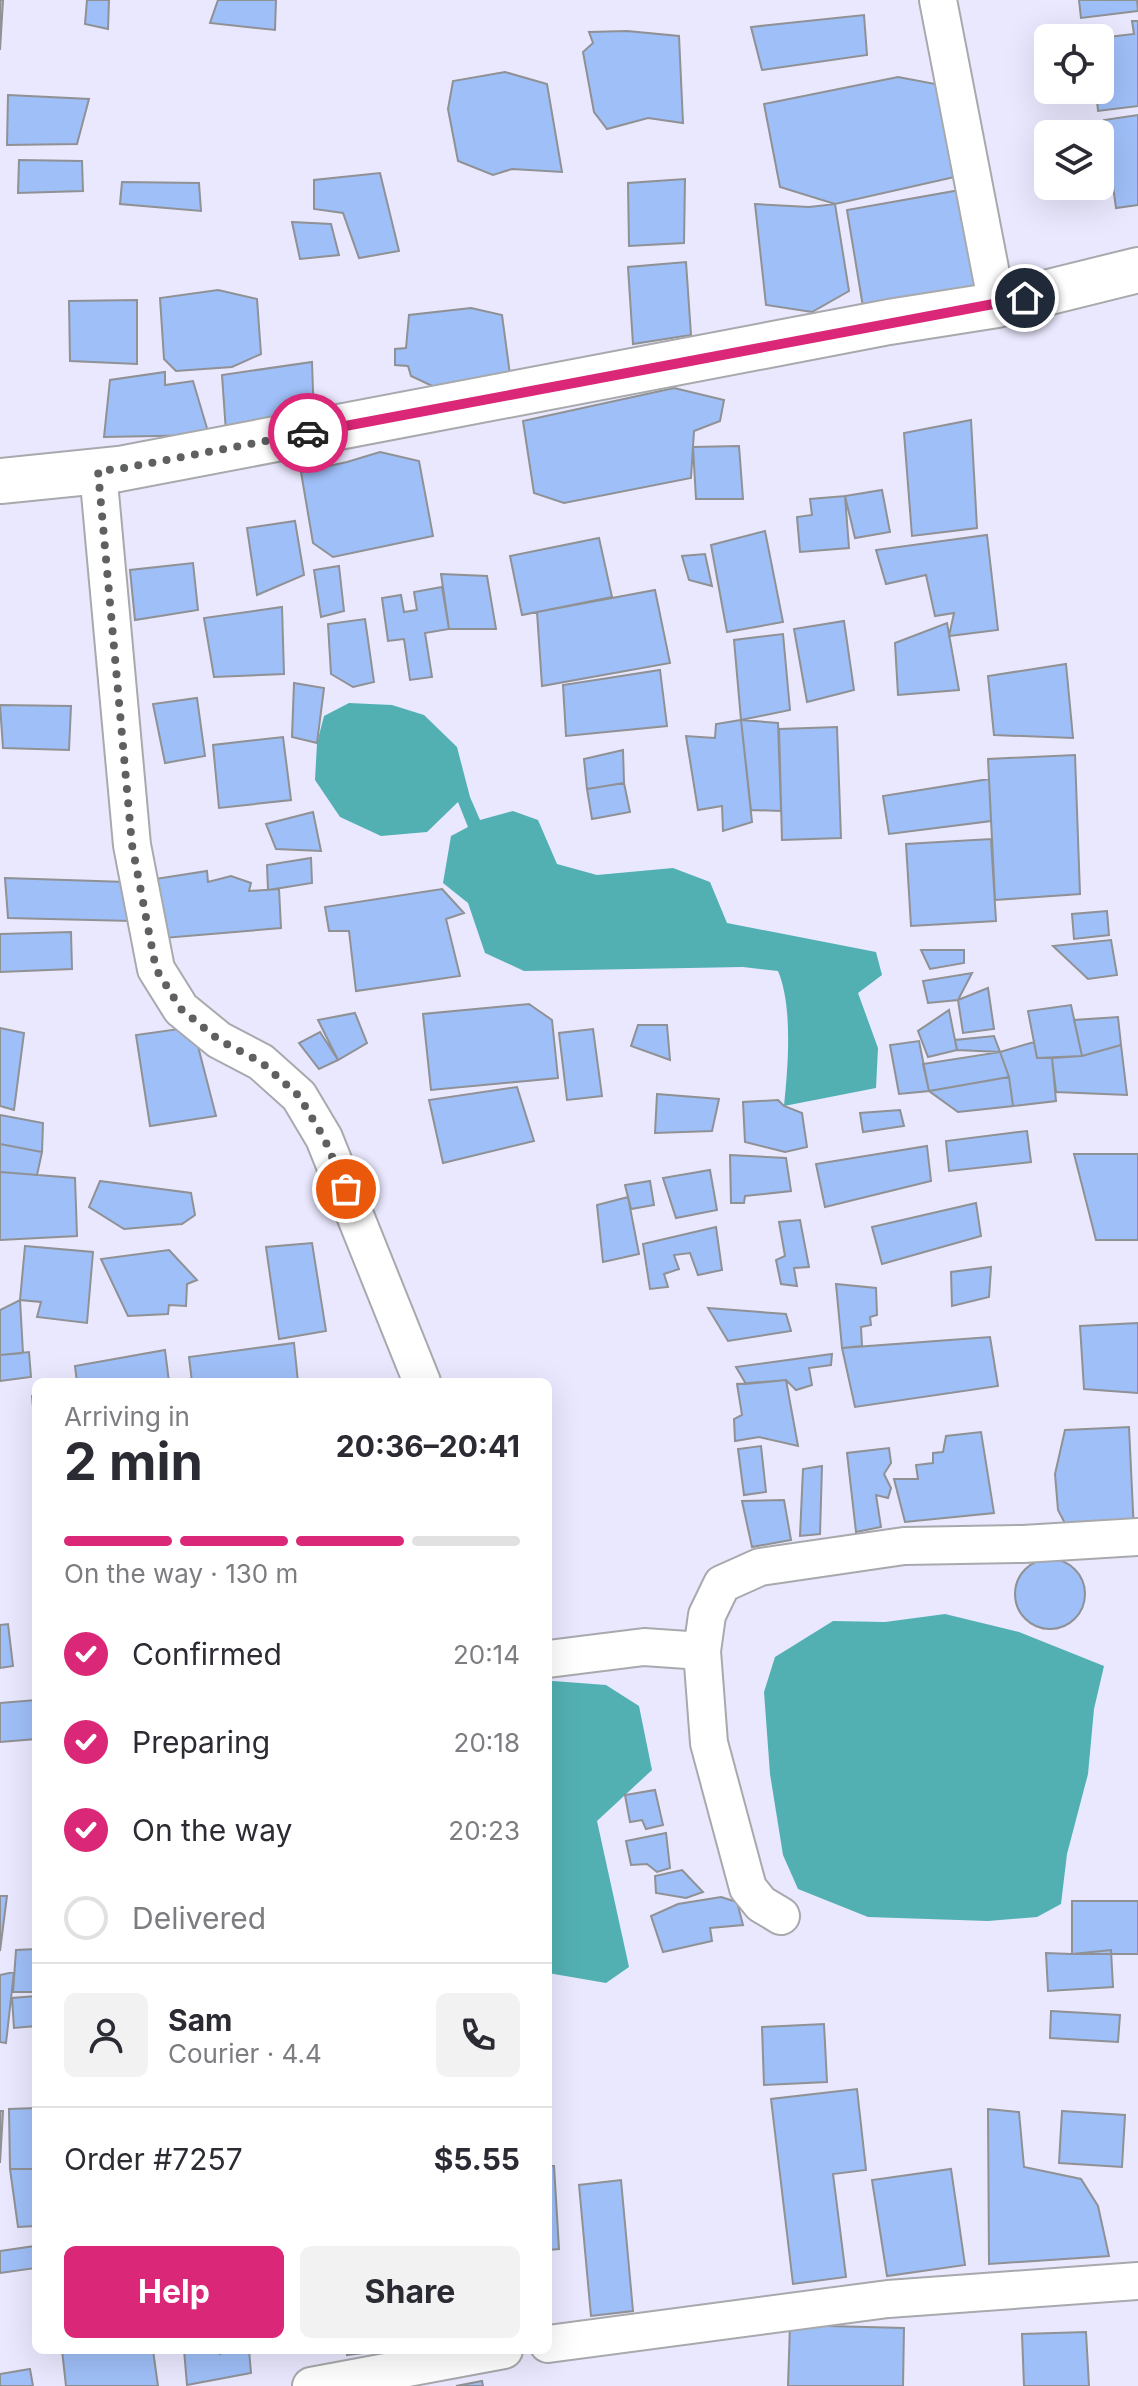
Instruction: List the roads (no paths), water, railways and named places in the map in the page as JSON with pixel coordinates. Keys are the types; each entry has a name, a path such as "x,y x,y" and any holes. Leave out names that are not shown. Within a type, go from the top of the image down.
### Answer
{"main road":[{"path":"0,481 134,466 889,322 997,305 1138,270"}],"street":[{"path":"938,0 997,305"},
{"path":"98,471 132,845 156,969 181,1009 219,1040 261,1062 299,1096 324,1138 420,1378"},
{"path":"781,1916 761,1904 748,1888 709,1743 702,1651 707,1615 722,1584 760,1567 904,1546 1023,1544 1138,1537"},
{"path":"552,1658 644,1647 702,1651"},
{"path":"552,2343 888,2299 1138,2281"},
{"path":"330,2372 472,2354"}],"water":[{"path":"349,703 392,705 424,715 457,747 470,797 480,820 513,811 538,820 557,864 597,875 673,868 710,882 727,923 876,952 882,975 858,993 878,1048 876,1088 784,1106 788,1019 778,971 743,967 524,971 485,953 468,903 443,883 451,836 468,827 458,802 427,832 381,836 340,817 315,780 317,743 324,716"},
{"path":"945,1614 1019,1632 1104,1666 1094,1709 1088,1774 1067,1854 1061,1904 1037,1917 988,1921 868,1917 798,1889 783,1855 770,1774 764,1692 775,1657 833,1621 885,1622"},
{"path":"552,1681 606,1685 639,1706 652,1770 597,1821 629,1967 606,1983 552,1974"}]}
